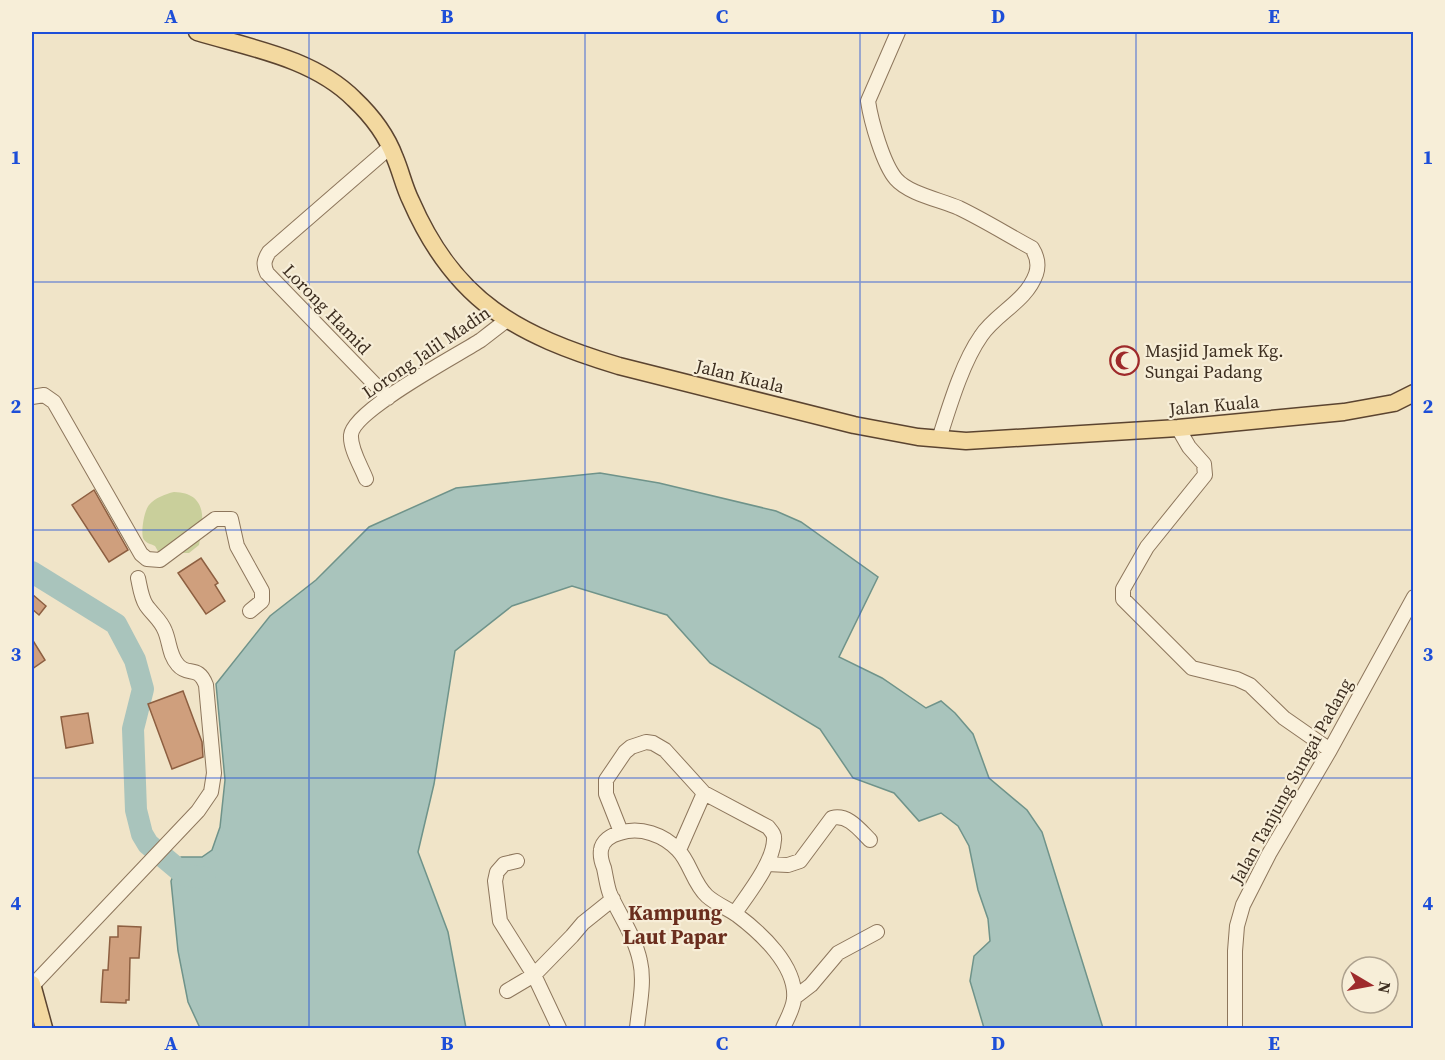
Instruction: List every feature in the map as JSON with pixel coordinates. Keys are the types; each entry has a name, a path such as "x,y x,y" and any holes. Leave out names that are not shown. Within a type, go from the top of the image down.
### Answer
{"main road":[{"name":"Jalan Kuala","path":"199,32 283,58 322,75 354,99 384,135 409,198 431,243 463,285 507,320 555,344 619,366 854,425 939,439 966,441 1178,428 1371,408 1394,403 1413,393"},
{"path":"32,985 44,1029"}],"street":[{"path":"898,32 868,101 890,168 897,180 958,208 1032,248 1038,264 1031,285 1008,311 987,328 973,349 939,439"},
{"name":"Lorong Hamid","path":"388,398 267,273 264,259 269,252 390,147"},
{"name":"Lorong Jalil Madin","path":"366,479 352,444 351,433 355,425 388,398 481,340 507,320"},
{"path":"32,397 44,394 54,402 141,554 147,559 160,560 215,519 231,519 237,546 262,591 262,601 250,611"},
{"path":"1178,428 1189,447 1204,464 1205,475 1147,548 1123,589 1125,602 1192,668 1237,679 1250,685 1284,718 1330,750"},
{"path":"32,985 198,811 211,792 214,772 206,685 198,672 182,669 171,656 166,632 161,622 145,604 138,578"},
{"name":"Jalan Tanjung Sungai Padang","path":"1235,1029 1235,951 1237,926 1243,905 1413,597"},
{"path":"621,832 606,794 604,785 608,776 626,752 638,744 646,742 661,746 704,793 768,827 773,833 774,840 767,864 735,913"},
{"path":"679,850 704,793"},
{"path":"767,864 788,865 800,861 832,818 847,819 870,840"},
{"path":"637,1029 641,964 638,950 609,892 601,851 606,840 621,832 632,830 658,836 679,850 704,893 713,902 735,913 753,927 778,956 790,977 794,998 783,1029"},
{"path":"517,861 504,864 497,872 495,881 497,909 500,921 534,975 559,1029"},
{"path":"507,991 534,975 583,923 613,899"},
{"path":"794,998 811,985 838,953 877,932"}],"green space":[{"path":"174,492 193,497 198,503 202,518 199,545 189,553 159,553 155,546 143,538 144,516 151,503"}],"water":[{"path":"600,473 659,483 776,511 801,522 878,577 839,657 882,678 926,708 941,701 973,734 989,778 1027,810 1042,832 1103,1028 984,1028 970,981 974,956 990,941 988,919 978,890 969,846 958,826 941,813 919,821 894,793 853,778 820,729 710,663 667,615 572,586 512,606 455,651 434,784 418,852 448,932 466,1028 200,1028 188,1002 178,951 171,881 181,857 202,857 212,850 220,827 225,780 216,684 270,616 316,580 369,527 456,488"}],"building":[{"path":"94,490 128,550 109,562 72,505"},
{"path":"201,558 218,583 215,585 225,601 206,614 178,573"},
{"path":"32,594 46,606 39,615 32,609"},
{"path":"32,639 45,660 32,669"},
{"path":"183,691 202,742 203,757 172,769 148,704"},
{"path":"88,713 93,743 66,748 61,717"},
{"path":"118,926 141,927 139,958 130,958 129,1000 126,1000 126,1003 101,1002 103,970 108,970 110,937 118,937"}],"waterway":[{"path":"32,572 116,624 135,660 143,689 133,729 136,810 142,834 148,844 185,875 205,878"}],"place":[{"name":"Masjid Jamek Kg. Sungai Padang","path":"1124,360"}],"district":[{"name":"Kampung Laut Papar","path":"675,924"}]}
